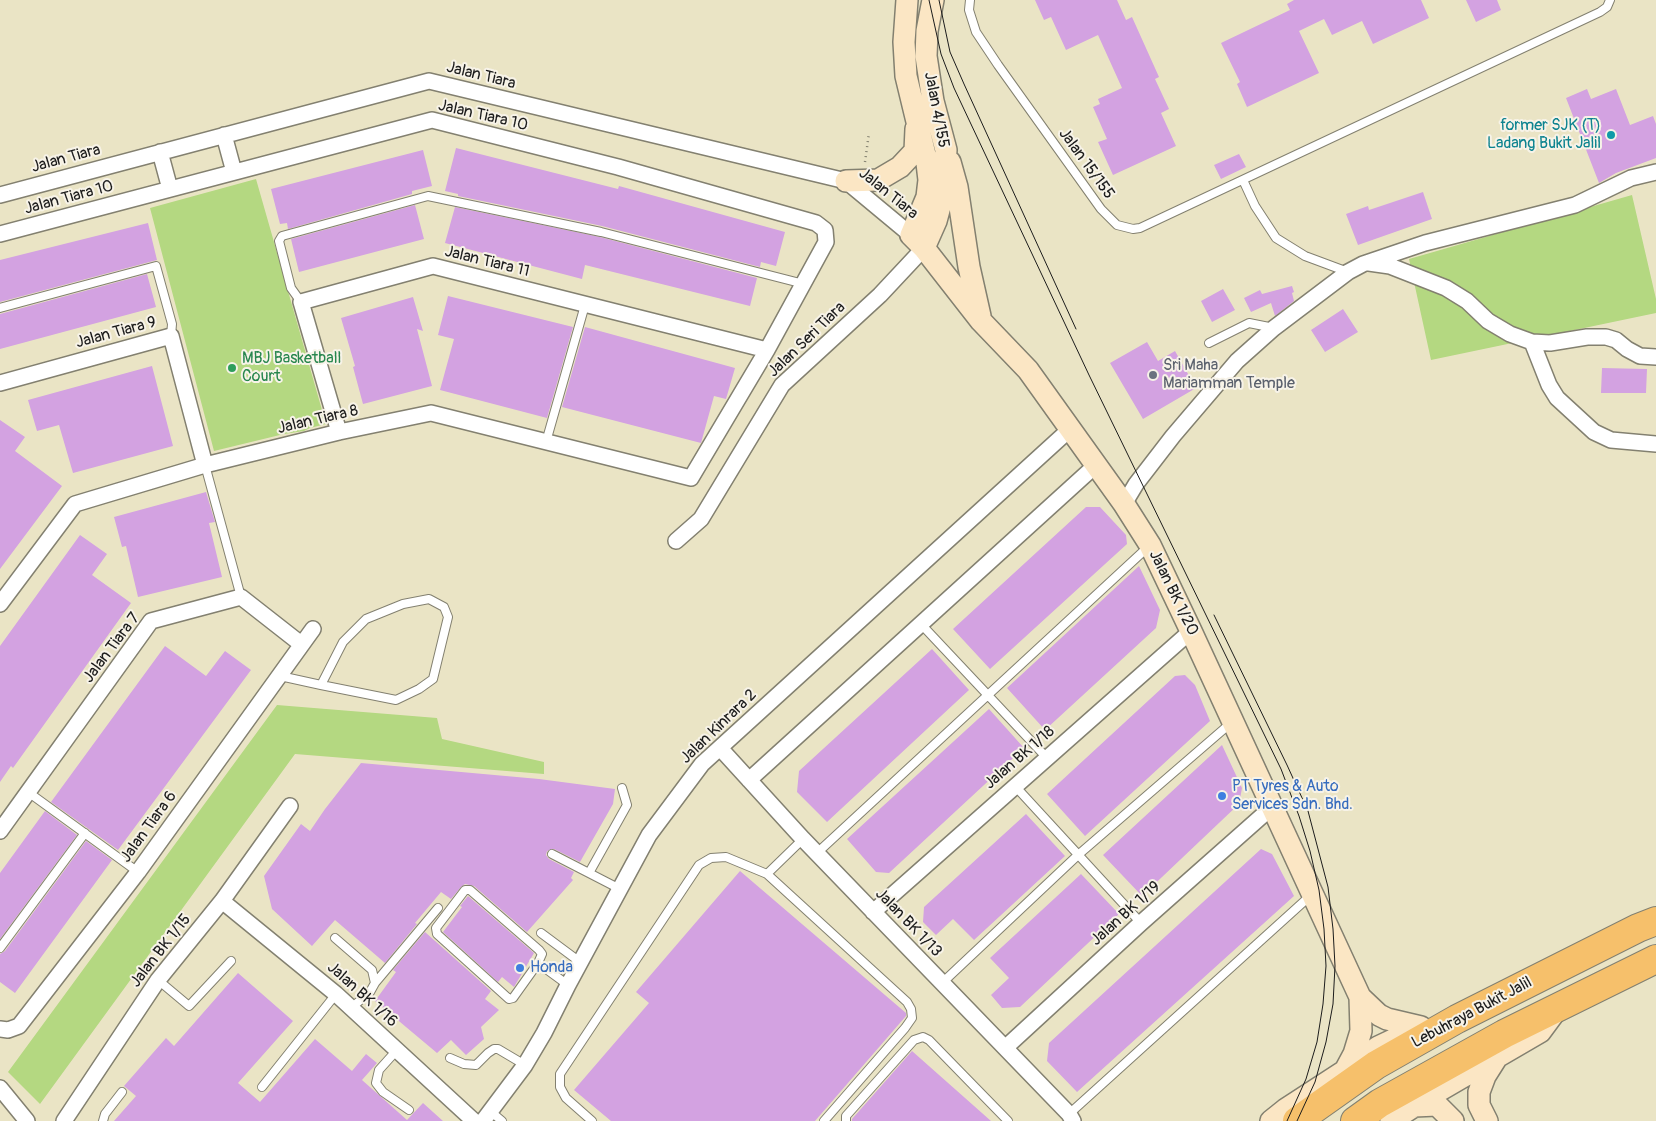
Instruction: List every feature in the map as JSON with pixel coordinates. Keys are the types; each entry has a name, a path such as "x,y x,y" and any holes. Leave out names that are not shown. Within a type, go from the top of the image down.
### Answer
{"highway":[{"name":"Lebuhraya Bukit Jalil","path":"1297,1121 1376,1065 1457,1019 1638,928 1656,921"},
{"name":"Lebuhraya Bukit Jalil","path":"1354,1121 1380,1103 1504,1034 1656,959"}],"street":[{"name":"Jalan 4/155","path":"907,0 904,42 906,76 927,162 929,180 918,242"},
{"name":"Jalan 4/155","path":"918,242 936,221 942,195 946,150 934,101 926,56 927,32 933,0"},
{"name":"Jalan Tiara","path":"0,195 430,81 854,181 918,242"},
{"name":"Jalan Tiara 10","path":"0,234 432,120 618,167 816,223 825,230 826,242 767,350 691,478"},
{"path":"854,181 878,180 900,167 914,151 917,122"},
{"path":"224,135 234,172"},
{"path":"946,150 958,187 970,267 981,321"},
{"path":"160,152 170,189"},
{"path":"1124,504 1136,484 1173,436 1230,369 1257,341 1348,272 1426,243 1575,205 1631,178 1655,173"},
{"name":"Jalan BK 1/20","path":"918,242 981,321 1028,370 1069,430 1124,504 1150,545 1360,997 1379,1015 1421,1027"},
{"name":"Jalan Seri Tiara","path":"676,541 701,519 782,385 880,295 918,242"},
{"path":"1368,263 1390,266 1446,288 1467,301 1488,321 1510,334 1532,342 1550,343 1587,337 1606,337 1616,340 1627,350 1640,356 1656,356"},
{"name":"Jalan Tiara 11","path":"301,302 433,266 767,350"},
{"path":"301,302 338,432"},
{"name":"Jalan Tiara 9","path":"0,383 171,336 205,465"},
{"path":"1532,342 1549,385 1557,398 1594,432 1611,440 1656,444"},
{"name":"Jalan Tiara 8","path":"0,604 76,504 205,465 338,432 431,413 691,478"},
{"name":"Jalan Kinrara 2","path":"492,1118 544,1033 649,835 702,764 1069,430"},
{"path":"750,780 920,623 1096,465"},
{"path":"241,597 302,644"},
{"name":"Jalan Tiara 7","path":"0,832 151,621 241,597"},
{"name":"Jalan Tiara 6","path":"0,1029 8,1030 18,1026 138,872 314,629"},
{"name":"Jalan BK 1/18","path":"873,912 1191,631"},
{"name":"Jalan BK 1/13","path":"720,748 803,839 1071,1118"},
{"name":"Jalan BK 1/15","path":"64,1121 158,980 222,902 290,806"},
{"name":"Jalan BK 1/19","path":"1005,1048 1141,923 1272,807"},
{"name":"Jalan BK 1/16","path":"222,902 336,994 474,1121"},
{"name":"Jalan BK 1/20","path":"1346,1070 1354,1054 1361,1031 1360,997"},
{"path":"1391,1121 1540,1032 1559,1007"},
{"path":"1271,1121 1286,1108 1378,1047 1421,1027 1457,1019"},
{"path":"1487,1121 1479,1105 1479,1092 1485,1076 1497,1057"},
{"path":"0,1088 27,1121"},
{"path":"1414,1106 1438,1105 1453,1121"}],"lane":[{"name":"Jalan 15/155","path":"970,0 969,10 980,39 1101,209 1117,225 1133,229 1140,228 1600,12 1607,6 1610,0"},
{"path":"1243,180 1255,206 1276,238 1305,256 1348,272"},
{"path":"301,302 291,288 278,241 282,236 428,196 601,232 804,284"},
{"path":"0,308 156,266 172,324 171,336"},
{"path":"546,442 585,305"},
{"path":"1209,343 1249,323 1274,328"},
{"path":"205,465 241,597"},
{"path":"817,853 1150,545"},
{"path":"280,676 321,685 396,700 419,690 434,679 448,617 444,607 429,599 403,604 366,619 343,642 321,685"},
{"path":"920,623 1047,758"},
{"path":"942,983 1078,856 1232,722"},
{"path":"1015,786 1141,923"},
{"path":"589,873 627,805 622,788"},
{"path":"28,792 138,872"},
{"path":"0,948 85,833"},
{"path":"767,874 803,839"},
{"path":"552,854 620,889"},
{"path":"592,1121 566,1098 560,1087 560,1074 699,865 711,858 726,857 767,874 907,1002 911,1009 912,1018 905,1028 824,1121"},
{"path":"465,890 470,890 539,950 542,954 538,963 513,998 509,999 437,934 436,928 465,890"},
{"path":"1071,1118 1312,894"},
{"path":"351,1008 370,992 375,983 438,908"},
{"path":"541,933 580,962"},
{"path":"335,938 372,970 375,983"},
{"path":"158,980 189,1006 230,961"},
{"path":"538,963 568,985"},
{"path":"262,1087 336,994"},
{"path":"846,1121 846,1116 914,1040 923,1037 929,1040 1008,1121"},
{"path":"450,1058 464,1064 476,1065 488,1053 498,1049 525,1065"},
{"path":"397,1050 379,1070 376,1083 383,1092 409,1110"},
{"path":"103,1121 105,1114 122,1092"}],"path":[{"path":"854,181 869,133"}],"green space":[{"path":"256,179 326,424 304,431 214,451 150,208"},
{"path":"1632,195 1656,299 1656,313 1431,360 1409,259"},
{"path":"277,705 437,718 442,739 544,762 544,774 295,754 40,1104 8,1072"}],"building":[{"path":"1035,0 1117,0 1126,20 1132,17 1159,77 1155,79 1169,109 1161,113 1176,146 1113,175 1098,142 1107,139 1093,107 1100,104 1098,99 1122,88 1098,35 1066,50 1051,17 1044,20"},
{"path":"1294,0 1421,0 1429,18 1373,44 1362,21 1332,35 1324,19 1299,31 1319,73 1247,107 1237,84 1240,82 1221,43 1290,10 1287,4"},
{"path":"1466,0 1497,0 1501,10 1476,22"},
{"name":"former SJK (T) Ladang Bukit Jalil","path":"1587,89 1591,99 1616,89 1630,125 1653,116 1656,124 1656,158 1616,173 1599,183 1566,98"},
{"path":"456,148 618,189 619,186 785,232 776,266 761,262 760,267 602,226 458,196 458,194 445,191"},
{"path":"423,150 432,186 412,191 412,194 288,229 287,223 280,224 271,189"},
{"path":"1239,154 1246,167 1221,179 1214,165"},
{"path":"1423,192 1432,219 1358,245 1346,214 1368,206 1369,210"},
{"path":"415,205 424,239 299,272 291,239"},
{"path":"455,207 600,237 757,278 750,306 585,265 582,279 445,243"},
{"path":"148,223 157,260 0,302 0,260"},
{"path":"147,274 156,307 0,349 0,314"},
{"path":"1292,286 1294,301 1275,316 1271,303 1251,312 1244,298 1260,290 1262,294"},
{"path":"1223,289 1235,310 1212,322 1201,301"},
{"path":"448,296 573,327 547,418 440,390 454,339 438,335"},
{"path":"413,297 423,331 417,329 432,386 363,404 353,367 355,366 341,318"},
{"path":"1343,309 1358,332 1325,352 1311,330"},
{"path":"585,327 735,368 726,399 714,396 701,443 562,407"},
{"name":"Sri Maha Mariamman Temple","path":"1147,342 1158,361 1175,351 1196,388 1143,419 1110,363"},
{"path":"152,366 173,446 73,473 59,425 37,431 28,400"},
{"path":"1602,368 1647,369 1646,393 1601,393"},
{"path":"0,420 25,437 15,451 62,486 0,569"},
{"path":"206,492 215,522 209,523 222,577 138,597 126,546 122,547 114,517"},
{"path":"1086,507 1100,507 1126,535 1127,544 990,669 953,629"},
{"path":"80,535 107,554 92,575 131,603 13,768 11,766 0,782 0,646"},
{"path":"1139,566 1160,610 1156,628 1045,730 1007,688"},
{"path":"165,646 206,676 225,651 251,670 118,850 51,802"},
{"path":"932,649 969,690 827,822 797,792 799,771"},
{"path":"1185,675 1195,685 1210,721 1085,836 1047,794 1175,676"},
{"path":"989,709 1024,748 889,873 876,872 847,839"},
{"path":"1222,745 1242,788 1239,804 1142,896 1103,855"},
{"path":"361,763 539,779 615,789 613,804 580,862 554,849 547,851 546,855 549,859 574,872 571,878 573,880 527,932 474,886 465,884 451,899 441,892 385,963 335,920 312,946 272,909 264,876 301,824 310,831"},
{"path":"45,811 77,835 0,939 0,873"},
{"path":"1026,814 1065,856 974,940 953,919 936,935 923,922 924,907"},
{"path":"86,841 112,860 15,993 0,982 0,954 5,951"},
{"path":"1261,849 1272,854 1294,896 1077,1092 1047,1061 1049,1043"},
{"path":"740,871 906,1013 906,1016 815,1121 611,1121 574,1090 649,1003 636,992"},
{"path":"1081,874 1119,914 1020,1007 1002,1008 991,995 1009,978 990,958"},
{"path":"468,896 534,953 514,987 502,977 498,982 443,932"},
{"path":"425,932 491,991 485,999 499,1010 481,1027 484,1039 466,1055 451,1040 437,1053 375,1001 396,972 393,970"},
{"path":"238,973 293,1021 238,1083 260,1102 315,1039 352,1071 366,1054 377,1063 362,1080 407,1120 423,1103 443,1121 114,1121 136,1096 124,1086 166,1038 174,1046"},
{"path":"912,1051 991,1121 852,1121"}],"tram line":[{"path":"929,0 941,54 954,88 1089,375 1281,769 1299,816 1319,890 1326,966 1317,1042 1306,1079 1287,1121"},
{"path":"939,0 950,52 1076,329"},
{"path":"1214,615 1308,811 1328,887 1335,966 1333,1004 1326,1042 1315,1082 1297,1121"}],"place":[{"name":"former SJK (T) Ladang Bukit Jalil","path":"1611,135"},
{"name":"MBJ Basketball Court","path":"232,368"},
{"name":"Sri Maha Mariamman Temple","path":"1153,375"},
{"name":"PT Tyres & Auto Services Sdn. Bhd.","path":"1222,796"},
{"name":"Honda","path":"520,968"}]}
